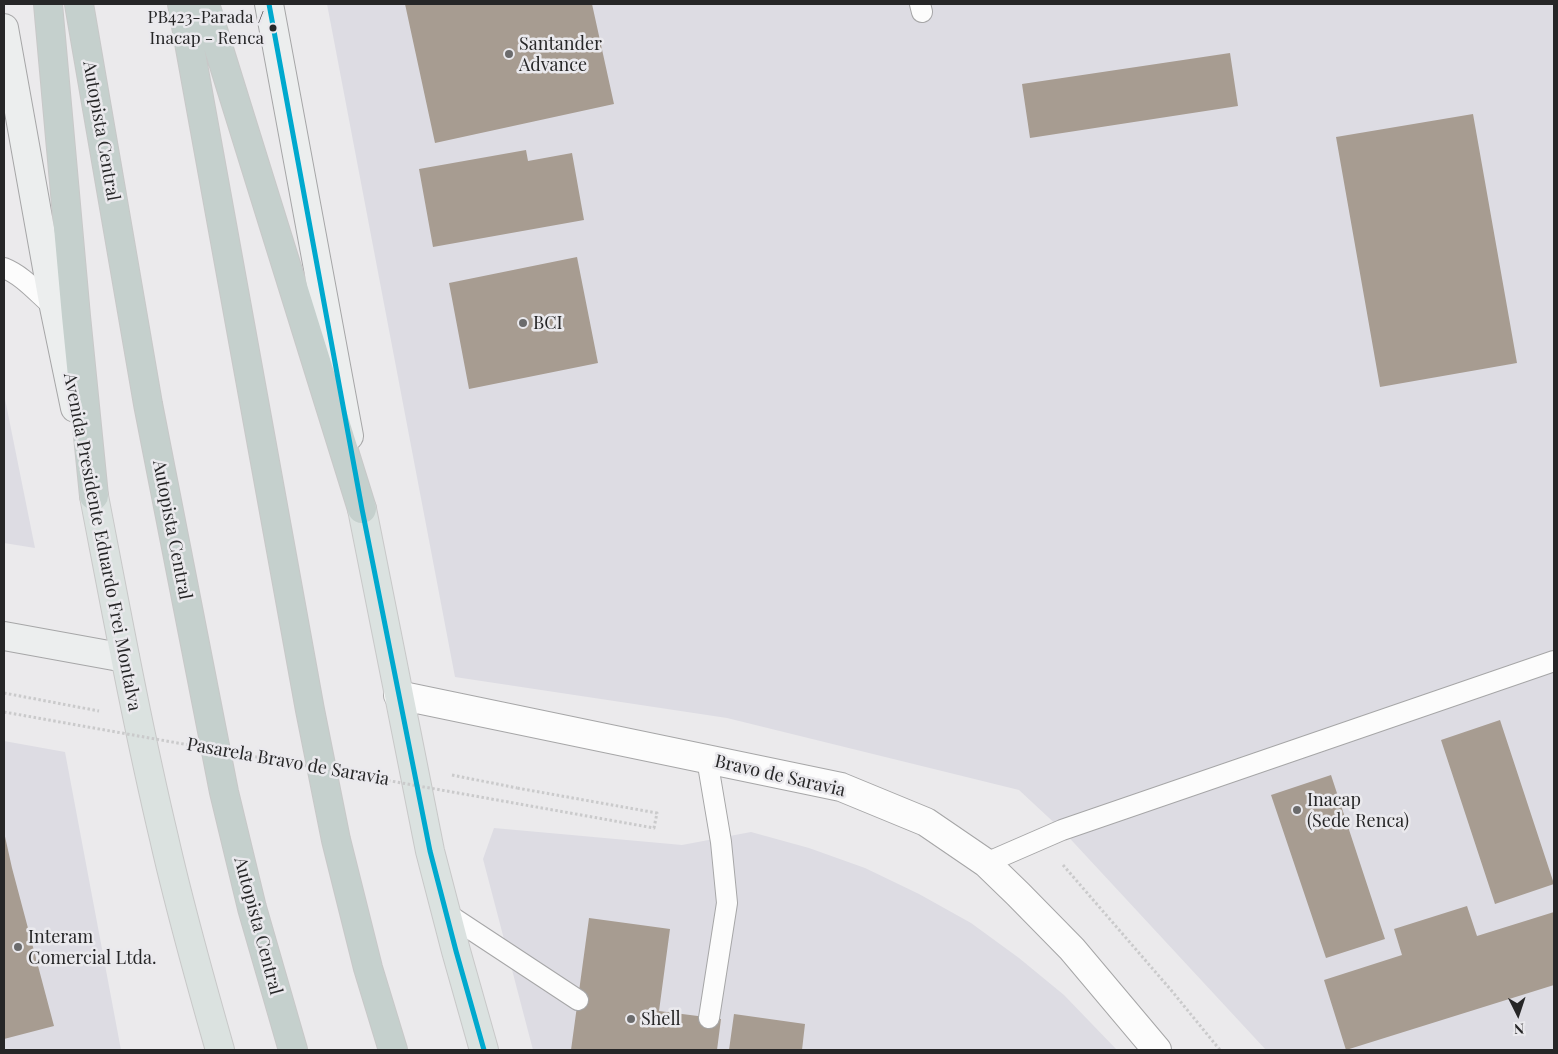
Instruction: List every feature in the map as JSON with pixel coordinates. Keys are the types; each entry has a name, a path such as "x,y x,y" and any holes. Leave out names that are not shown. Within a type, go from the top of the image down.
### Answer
{"highway":[{"path":"48,4 94,496"},
{"name":"Autopista Central","path":"79,4 148,404 224,792 252,908 293,1050"},
{"path":"182,4 310,710 336,840 368,968 393,1050"},
{"path":"206,4 362,509"}],"main road":[{"path":"269,4 362,509 430,851 484,1050"},
{"name":"Avenida Presidente Eduardo Frei Montalva","path":"4,28 54,307 94,496 125,658 166,846 191,948 220,1050"},
{"path":"4,636 125,658"}],"street":[{"name":"Bravo de Saravia","path":"398,695 841,787 926,822 986,863 1072,949 1157,1050"}],"lane":[{"path":"4,268 25,280 54,307"},
{"path":"986,863 1062,830 1554,661"},
{"path":"707,759 722,842 727,903 709,1018"},
{"path":"446,913 578,1000"}],"path":[{"path":"4,693 58,702"},
{"name":"Pasarela Bravo de Saravia","path":"4,712 654,828 656,813 413,767"},
{"path":"1041,840 1171,990 1220,1050"}],"shaded area":[{"path":"327,4 1554,4 1554,1050 1266,1050 1062,830 1019,790 727,718 455,677"},
{"path":"4,394 35,548 4,543"},
{"path":"4,741 65,752 121,1050 4,1050"},
{"path":"494,828 682,845 751,832 809,848 865,868 919,894 971,923 1019,958 1064,995 1117,1050 533,1050 483,859"}],"building":[{"name":"Santander Advance","path":"405,4 592,4 614,104 435,143"},
{"path":"1230,53 1238,106 1030,138 1022,84"},
{"path":"1473,114 1517,363 1380,387 1336,137"},
{"path":"526,150 528,161 572,153 584,220 433,247 419,169"},
{"name":"BCI","path":"577,257 598,363 469,389 449,283"},
{"path":"1500,720 1554,884 1495,904 1441,740"},
{"path":"1331,775 1385,939 1326,958 1271,795"},
{"name":"Interam Comercial Ltda.","path":"4,832 54,1026 4,1039"},
{"path":"1467,906 1477,936 1554,912 1554,985 1346,1050 1324,980 1402,955 1394,929"},
{"path":"589,918 670,929 659,1011 721,1019 717,1050 571,1050"},
{"path":"734,1014 805,1024 802,1050 729,1050"}],"transit line":[{"path":"269,4 362,509 430,851 484,1050"}],"place":[{"name":"PB423-Parada / Inacap - Renca","path":"273,28"},
{"name":"Santander Advance","path":"509,54"},
{"name":"BCI","path":"523,323"},
{"name":"Inacap (Sede Renca)","path":"1297,810"},
{"name":"Interam Comercial Ltda.","path":"18,947"},
{"name":"Shell","path":"631,1019"}]}
